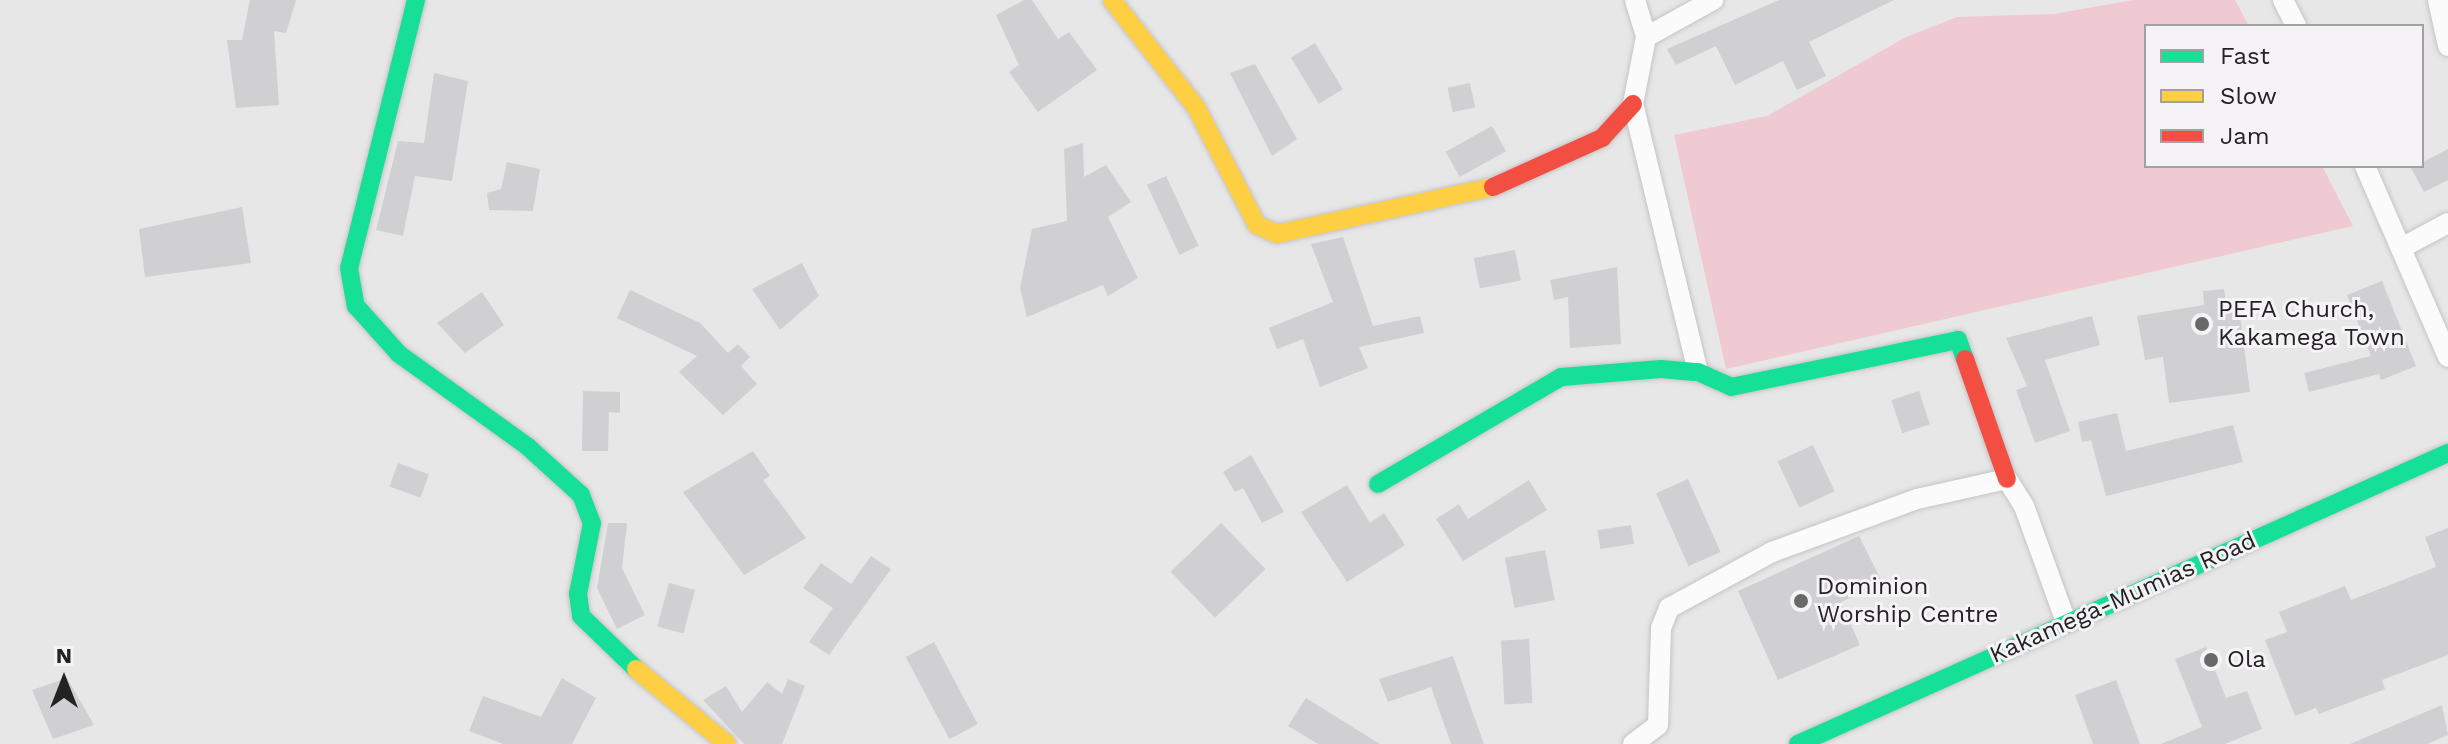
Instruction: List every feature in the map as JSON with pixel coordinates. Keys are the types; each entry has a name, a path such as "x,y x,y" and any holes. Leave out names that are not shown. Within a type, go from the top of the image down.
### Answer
{"main road":[{"path":"416,0 349,268 356,306 399,354 527,446 581,495 592,523 578,594 581,616 600,640 727,744"},
{"path":"1112,0 1196,107 1257,225 1277,234 1510,183 1550,158 1602,138 1633,104"},
{"path":"1378,484 1561,377 1698,372 1731,387 1745,386 1958,340 2007,479"},
{"name":"Kakamega-Mumias Road","path":"1798,744 2448,453"}],"street":[{"path":"1635,0 1646,37 1633,104 1698,372"},
{"path":"1646,37 1713,0"},
{"path":"2283,0 2295,24"},
{"path":"2438,0 2448,46"},
{"path":"2366,168 2405,246 2448,357"},
{"path":"2405,246 2448,223"},
{"path":"1633,744 1658,725 1661,628 1669,608 1772,552 1917,499 2007,479 2024,506 2066,622"}],"shaded area":[{"path":"2133,0 2235,0 2248,24 2144,24 2144,168 2323,168 2353,226 1726,369 1674,135 1767,116 1906,37 1957,17 2054,14"}],"building":[{"path":"250,0 296,0 286,33 274,31 279,105 236,108 227,40 242,40"},
{"path":"1024,0 1032,0 1058,39 1069,32 1097,70 1038,112 1009,72 1019,65 996,15"},
{"path":"1779,0 1894,0 1809,42 1826,76 1797,90 1783,61 1735,85 1716,46 1676,65 1667,49"},
{"path":"1315,43 1343,89 1319,104 1291,57"},
{"path":"1255,64 1297,139 1272,156 1230,73"},
{"path":"434,73 468,81 452,181 415,176 403,236 376,230 398,141 424,143"},
{"path":"1470,83 1475,107 1453,112 1448,88"},
{"path":"1492,126 1506,151 1460,177 1446,152"},
{"path":"1083,143 1084,177 1106,165 1131,202 1108,217 1138,278 1108,296 1103,285 1027,317 1020,288 1032,229 1067,221 1064,149"},
{"path":"2448,149 2448,180 2424,192 2411,168 2424,168 2424,161"},
{"path":"507,162 540,169 533,211 489,210 487,193 501,189"},
{"path":"1166,176 1199,246 1180,255 1147,185"},
{"path":"242,207 251,263 145,277 139,229"},
{"path":"1343,237 1373,326 1420,316 1424,333 1359,347 1368,368 1320,387 1303,339 1277,349 1269,328 1333,302 1311,244"},
{"path":"1515,250 1521,280 1480,288 1474,258"},
{"path":"802,263 819,296 780,330 752,289"},
{"path":"1617,267 1621,344 1570,348 1568,297 1554,300 1550,280"},
{"path":"2382,281 2416,366 2381,380 2379,374 2309,392 2304,373 2371,356 2347,295"},
{"path":"2224,289 2226,302 2238,300 2250,392 2169,403 2163,357 2145,360 2137,316 2204,305 2203,291"},
{"path":"630,290 700,323 728,353 738,344 750,357 741,366 757,384 723,415 679,372 697,356 617,318"},
{"path":"482,292 504,325 465,353 437,323"},
{"path":"2092,316 2100,345 2045,360 2070,431 2035,443 2016,390 2027,386 2006,338"},
{"path":"583,391 620,392 620,413 609,412 608,451 582,451"},
{"path":"1919,391 1930,424 1902,433 1891,400"},
{"path":"2117,413 2126,451 2233,425 2243,462 2106,496 2091,440 2082,442 2078,422"},
{"path":"1813,445 1835,491 1799,508 1778,461"},
{"path":"753,451 770,476 763,480 806,538 744,575 683,492"},
{"path":"1251,455 1284,512 1262,523 1243,488 1235,492 1223,472"},
{"path":"398,463 429,474 420,498 389,486"},
{"path":"1688,479 1721,552 1689,566 1656,493"},
{"path":"1529,480 1547,510 1463,561 1436,519 1459,504 1468,519"},
{"path":"1347,485 1370,523 1384,513 1405,545 1347,582 1301,512"},
{"path":"608,523 627,523 622,568 645,615 617,629 597,588"},
{"path":"1221,523 1265,569 1215,618 1171,572"},
{"path":"1631,525 1634,544 1600,549 1597,530"},
{"path":"2448,528 2448,655 2382,680 2385,689 2319,714 2316,708 2295,716 2265,640 2287,632 2279,612 2345,586 2351,600 2436,567 2425,537"},
{"path":"1859,536 1882,582 1841,602 1860,645 1778,680 1738,591"},
{"path":"1545,550 1555,600 1514,608 1505,558"},
{"path":"871,556 891,569 829,655 809,642 833,608 803,588 821,563 851,584"},
{"path":"669,583 695,590 683,633 657,626"},
{"path":"1529,639 1532,703 1504,704 1501,640"},
{"path":"934,642 978,724 949,739 906,657"},
{"path":"2206,647 2226,698 2247,691 2262,729 2225,744 2161,744 2202,727 2175,659"},
{"path":"1453,656 1484,744 1451,744 1431,687 1388,702 1379,679"},
{"path":"67,678 94,725 53,739 32,690"},
{"path":"562,678 596,698 572,744 503,744 469,731 483,696 541,717"},
{"path":"788,679 805,686 782,744 744,744 703,700 726,686 742,712 767,682 782,694"},
{"path":"2116,680 2140,744 2093,744 2075,695"},
{"path":"1306,698 1380,744 1318,744 1288,726"},
{"path":"2442,705 2448,735 2427,744 2350,744"}],"traffic: fast":[{"path":"416,0 349,268 356,306 399,354 527,446 581,495 592,523 578,594 581,616 636,669"},
{"path":"1378,484 1561,377 1661,369 1698,372 1731,387 1958,340 1965,359"},
{"path":"1798,744 2448,453"}],"traffic: slow":[{"path":"1112,0 1196,107 1257,225 1277,234 1493,187"},
{"path":"636,669 727,744"}],"traffic: jam":[{"path":"1493,187 1602,138 1633,104"},
{"path":"1965,359 2007,479"}],"place":[{"name":"PEFA Church, Kakamega Town","path":"2202,324"},
{"name":"Dominion Worship Centre","path":"1801,601"},
{"name":"Ola","path":"2211,660"}]}
